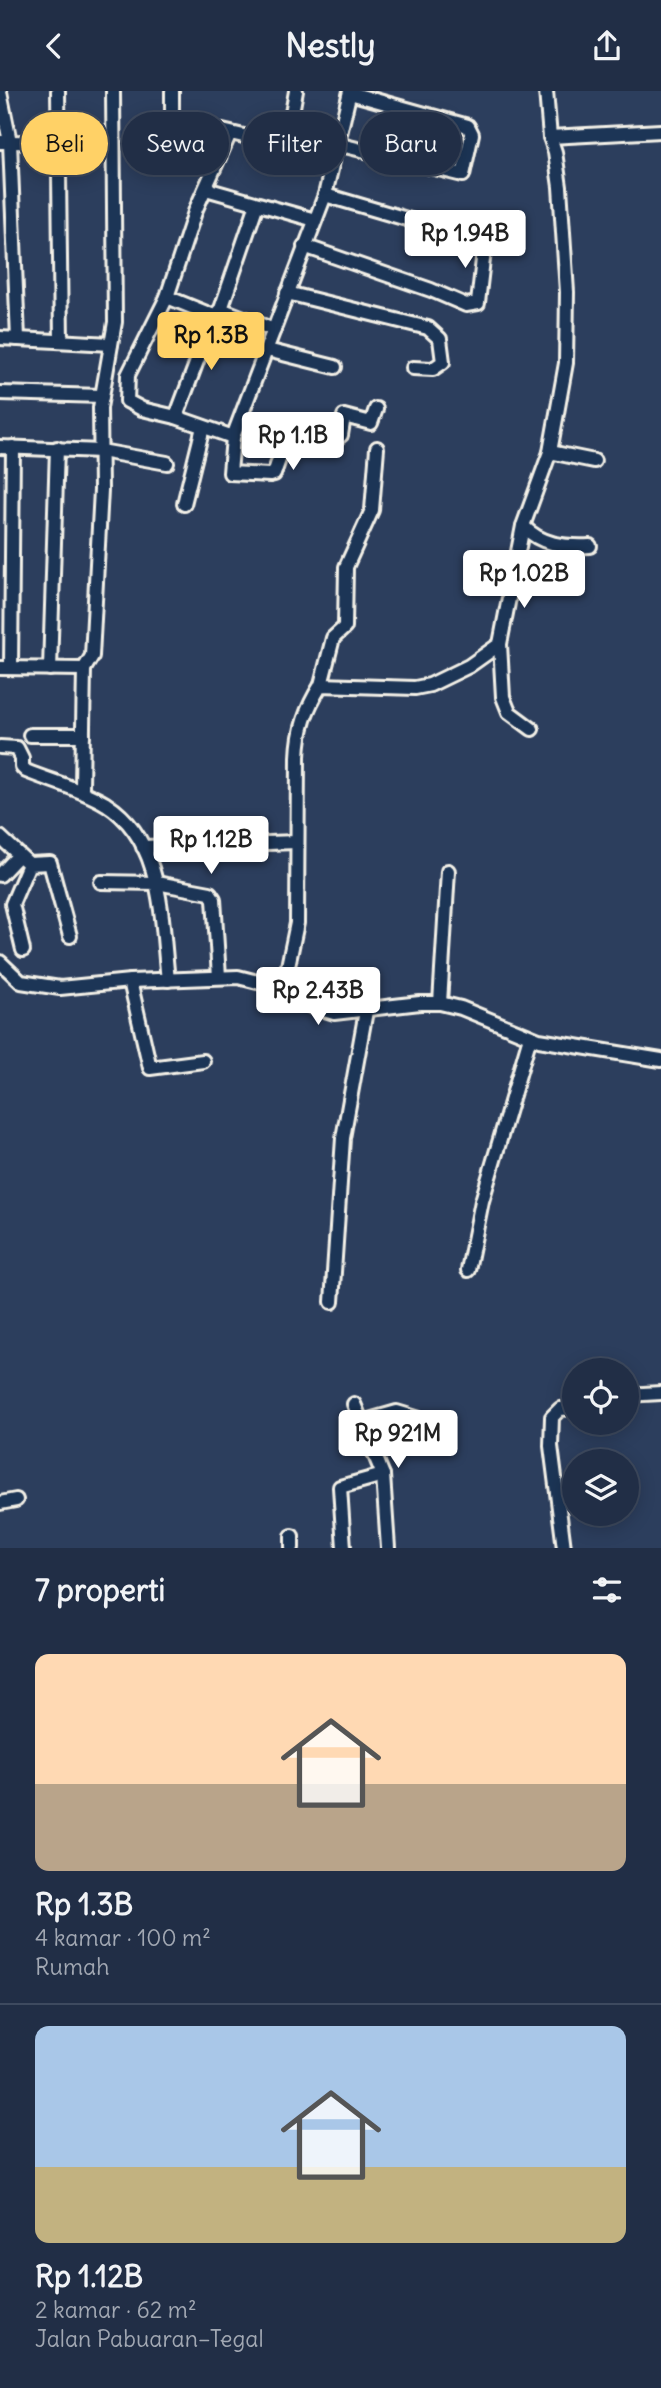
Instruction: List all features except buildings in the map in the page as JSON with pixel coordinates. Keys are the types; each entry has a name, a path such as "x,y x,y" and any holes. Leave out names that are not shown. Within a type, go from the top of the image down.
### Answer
{"street":[{"path":"58,91 58,112"},
{"path":"82,787 84,669 92,656 102,396 116,322 113,91"},
{"path":"172,91 172,116 180,121 243,136"},
{"path":"532,729 509,712 503,697 500,644 523,526 550,452 566,363 567,292 561,187 550,137 546,91"},
{"path":"0,92 18,339"},
{"path":"291,112 294,92"},
{"path":"345,112 350,92 468,126 472,134 463,175 346,146"},
{"path":"550,137 661,131"},
{"path":"230,133 196,209 167,297 128,375 126,395 127,401 142,409 176,417 233,437"},
{"path":"108,143 112,143"},
{"path":"58,175 61,341"},
{"path":"330,175 233,437 230,473 274,474 286,439 336,439 341,435 344,416 371,423 376,409"},
{"path":"206,189 315,221"},
{"path":"304,246 431,290 466,305 478,303 485,242 325,195"},
{"path":"176,417 218,313 257,204"},
{"path":"287,293 428,328 440,339 443,362 433,369 413,368"},
{"path":"167,297 274,330"},
{"path":"0,338 111,344"},
{"path":"267,350 335,367"},
{"path":"0,393 102,396"},
{"path":"184,504 203,426"},
{"path":"84,669 5,668 6,447 101,451 167,463"},
{"path":"377,447 372,510 346,567 345,627 333,638 321,685 299,732 297,923 287,971 293,991 304,1002 320,1010 366,1011 420,1003 440,1003 461,1008 530,1037 661,1060"},
{"path":"50,669 57,448"},
{"path":"550,452 594,461"},
{"path":"523,526 533,536 562,546 590,546"},
{"path":"321,685 415,688 430,685 469,666 500,644"},
{"path":"30,734 83,735"},
{"path":"0,747 17,748 22,758 22,767 26,771 66,785 108,806 134,828 157,883 168,980"},
{"path":"0,837 24,859 50,863 70,936"},
{"path":"143,847 298,842"},
{"path":"0,875 24,859"},
{"path":"23,950 12,904 24,859"},
{"path":"440,1003 448,871"},
{"path":"101,882 157,883 210,893 214,899 219,977"},
{"path":"0,962 21,982 34,985 84,988 130,981 219,977 248,978 293,991"},
{"path":"130,981 150,1068 203,1061"},
{"path":"332,1302 343,1138 366,1011"},
{"path":"468,1270 482,1201 530,1037"},
{"path":"639,1394 661,1393"},
{"path":"355,1404 383,1475 388,1548"},
{"path":"562,1411 555,1412 551,1427 564,1548"},
{"path":"362,1422 397,1412 430,1422"},
{"path":"344,1548 340,1487 383,1475"},
{"path":"0,1503 16,1500"}]}
